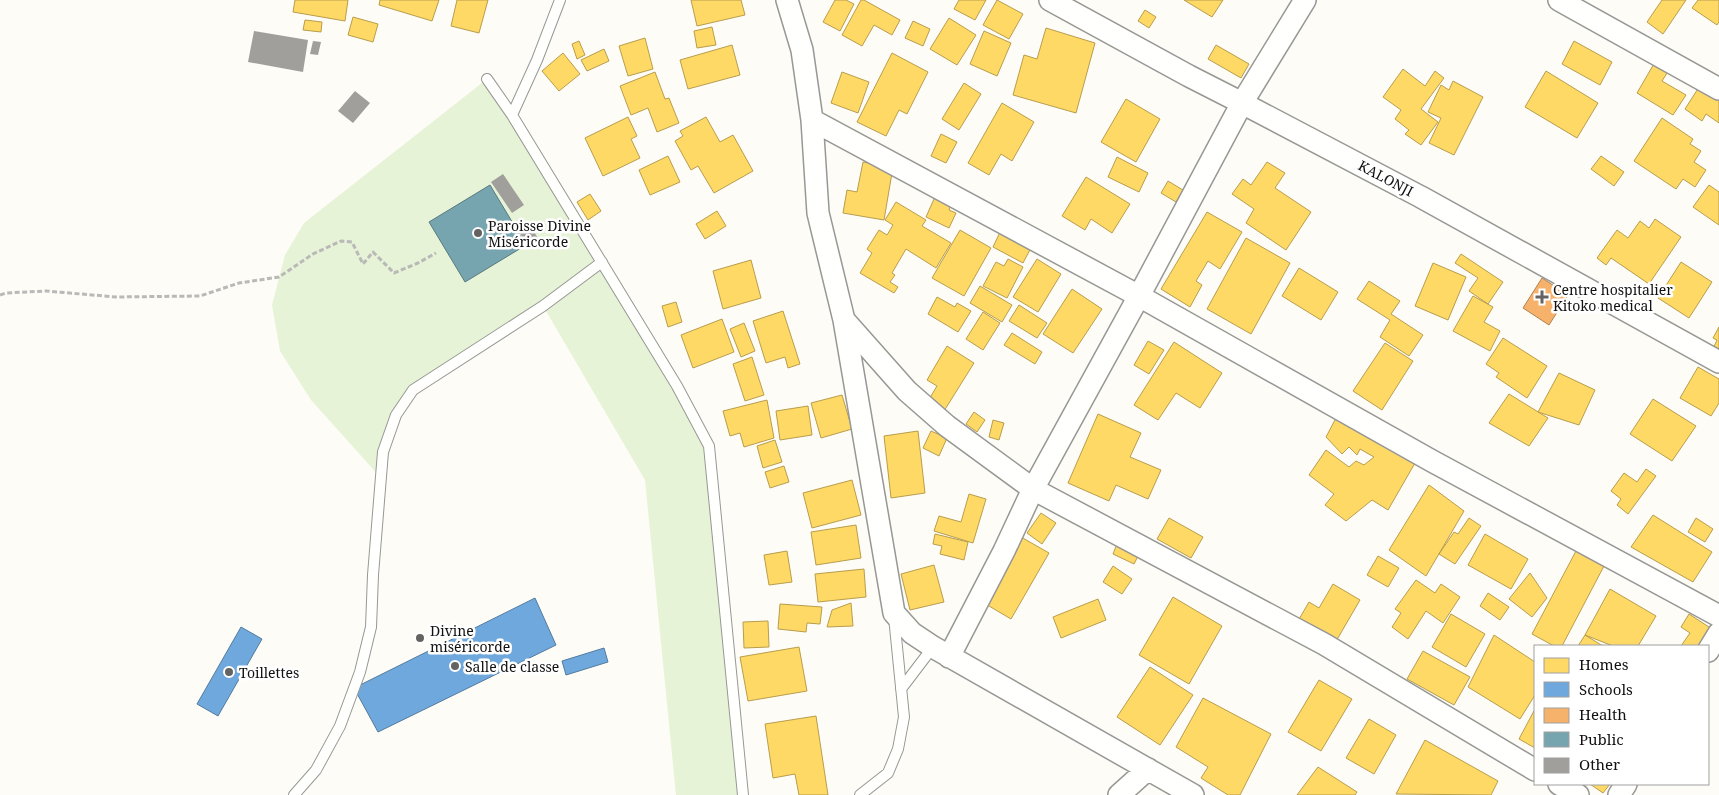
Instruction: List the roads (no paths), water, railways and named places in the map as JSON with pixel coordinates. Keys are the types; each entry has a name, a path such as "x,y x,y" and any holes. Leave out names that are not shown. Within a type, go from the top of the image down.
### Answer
{"street":[{"path":"787,0 802,50 812,120 818,213 844,320 894,613 912,633 941,652 1193,795"},
{"name":"KALONJI","path":"1050,0 1189,76 1421,196 1719,362"},
{"path":"941,652 1004,551 1033,489 1139,296 1242,102 1305,0"},
{"path":"1559,0 1719,89"},
{"path":"812,120 1139,296 1424,456 1719,616"},
{"path":"844,320 907,391 947,426 1033,489 1324,644 1534,769"},
{"path":"1709,649 1719,633"},
{"path":"1118,795 1148,769"},
{"path":"1561,785 1578,795"}],"lane":[{"path":"512,115 537,60 560,0"},
{"path":"486,79 512,115 602,262 677,386 709,446 743,795"},
{"path":"294,795 316,770 335,735 360,672 371,627 373,575 383,452 396,415 414,390 543,306 602,262"},
{"path":"860,795 888,772 898,749 904,717 894,613"},
{"path":"901,689 941,652"}],"place":[{"name":"Paroisse Divine Miséricorde","path":"478,233"},
{"name":"Centre hospitalier Kitoko medical","path":"1542,297"},
{"name":"Divine miséricorde","path":"420,638"},
{"name":"Salle de classe","path":"455,666"},
{"name":"Toillettes","path":"229,672"}]}
